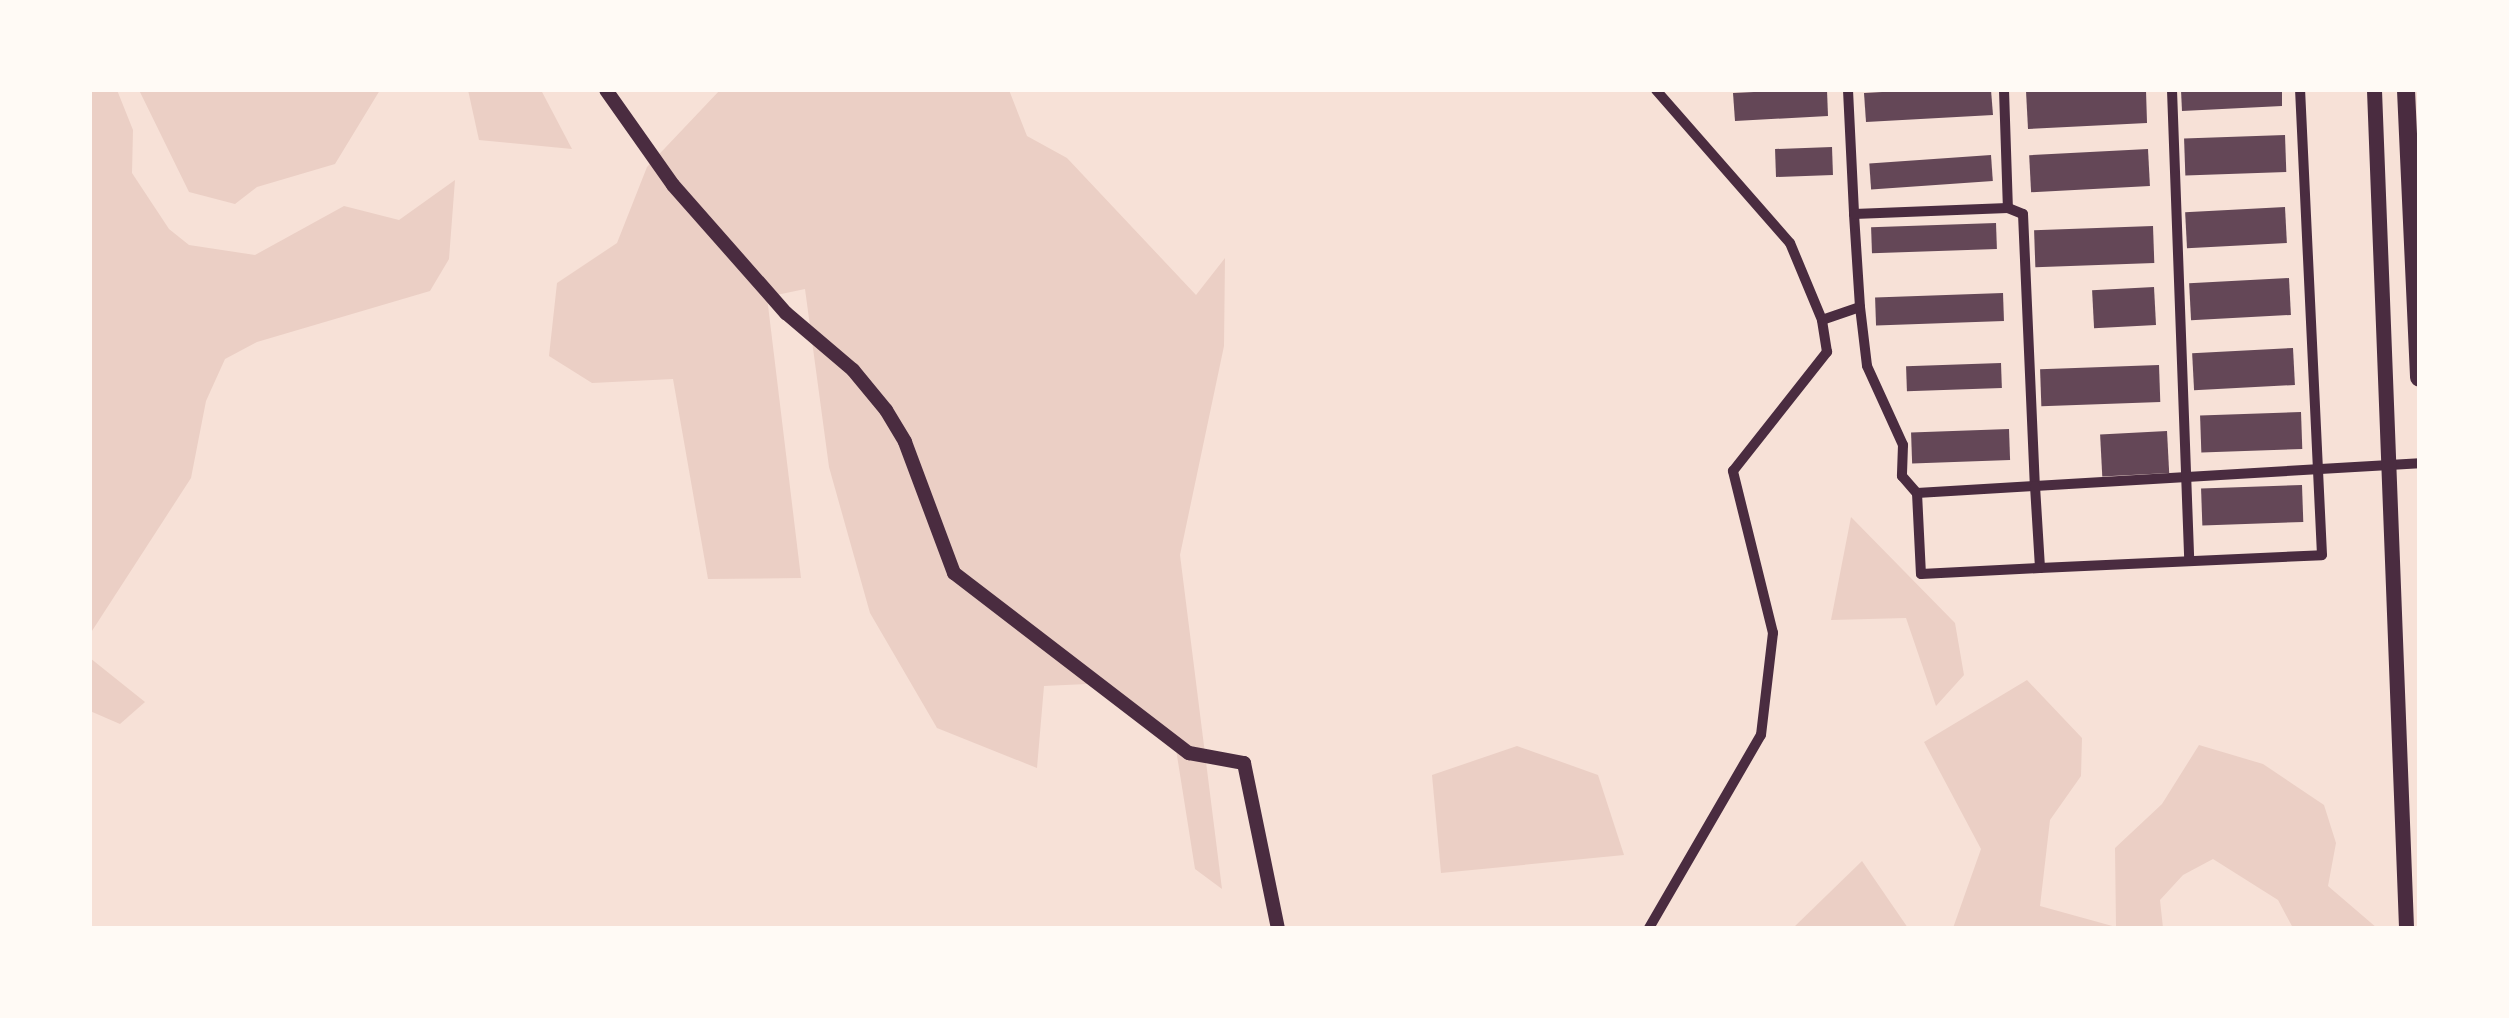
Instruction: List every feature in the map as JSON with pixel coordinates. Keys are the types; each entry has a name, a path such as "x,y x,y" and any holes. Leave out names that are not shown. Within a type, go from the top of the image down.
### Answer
{"main road":[{"path":"2374,90 2392,465 2406,928"},
{"path":"2406,90 2419,378"}],"street":[{"path":"606,90 674,185 786,312 854,370 886,410 905,442 954,573 1189,752 1244,762 1278,928"},
{"path":"1648,928 1761,735 1773,632 1733,471 1827,352 1822,320 1790,243 1656,90"},
{"path":"1848,90 1867,366 1903,445 1902,476 1917,493 1920,574 2322,555 2300,90"},
{"path":"2004,90 2008,208"},
{"path":"2172,90 2189,561"},
{"path":"1854,214 2008,208 2023,214 2040,568"},
{"path":"1822,320 1860,307"},
{"path":"1917,493 2419,464"}],"shaded area":[{"path":"90,90 117,90 133,130 132,173 169,229 189,245 255,255 344,206 399,220 455,180 449,259 430,291 257,342 225,359 206,401 191,478 90,634"},
{"path":"139,90 380,90 335,164 257,187 235,204 189,192"},
{"path":"468,90 541,90 572,149 479,140"},
{"path":"720,90 1009,90 1027,136 1067,158 1196,295 1225,258 1224,346 1180,555 1222,889 1195,869 1175,743 1108,683 1044,686 1037,768 937,728 870,613 829,467 805,289 767,297 801,578 708,579 673,379 592,383 549,356 557,283 617,243 647,167"},
{"path":"1851,517 1955,623 1964,675 1936,706 1906,618 1831,620"},
{"path":"90,658 145,702 120,724 90,711"},
{"path":"2027,680 2082,738 2081,776 2050,820 2040,906 2116,927 2115,848 2162,804 2199,745 2263,764 2324,805 2336,843 2328,886 2377,928 2293,928 2278,900 2213,859 2183,875 2160,900 2163,928 1953,928 1981,849 1924,742"},
{"path":"1517,746 1598,775 1624,855 1441,873 1432,775"},
{"path":"1862,861 1908,928 1793,928"}],"building":[{"path":"1827,90 1828,116 1735,121 1733,93"},
{"path":"1991,90 1993,115 1866,122 1864,93"},
{"path":"2146,90 2147,123 2028,129 2026,91"},
{"path":"2181,90 2282,90 2282,106 2182,111"},
{"path":"2285,135 2286,172 2185,176 2184,139"},
{"path":"1832,147 1833,175 1776,177 1775,149"},
{"path":"2148,149 2150,186 2031,192 2029,155"},
{"path":"1991,155 1993,181 1871,189 1869,164"},
{"path":"2285,207 2287,243 2187,248 2185,212"},
{"path":"1996,223 1997,249 1872,253 1871,227"},
{"path":"2153,226 2154,263 2035,267 2034,230"},
{"path":"2289,278 2291,315 2191,320 2189,283"},
{"path":"2154,287 2156,325 2094,328 2092,290"},
{"path":"2003,293 2004,321 1876,325 1875,297"},
{"path":"2293,348 2295,385 2194,390 2192,353"},
{"path":"2001,363 2002,388 1907,391 1906,366"},
{"path":"2159,365 2160,402 2041,406 2040,369"},
{"path":"2301,412 2302,449 2201,453 2200,416"},
{"path":"2009,429 2010,460 1912,463 1911,432"},
{"path":"2167,431 2169,473 2102,476 2100,435"},
{"path":"2302,485 2303,522 2202,526 2201,489"}]}
